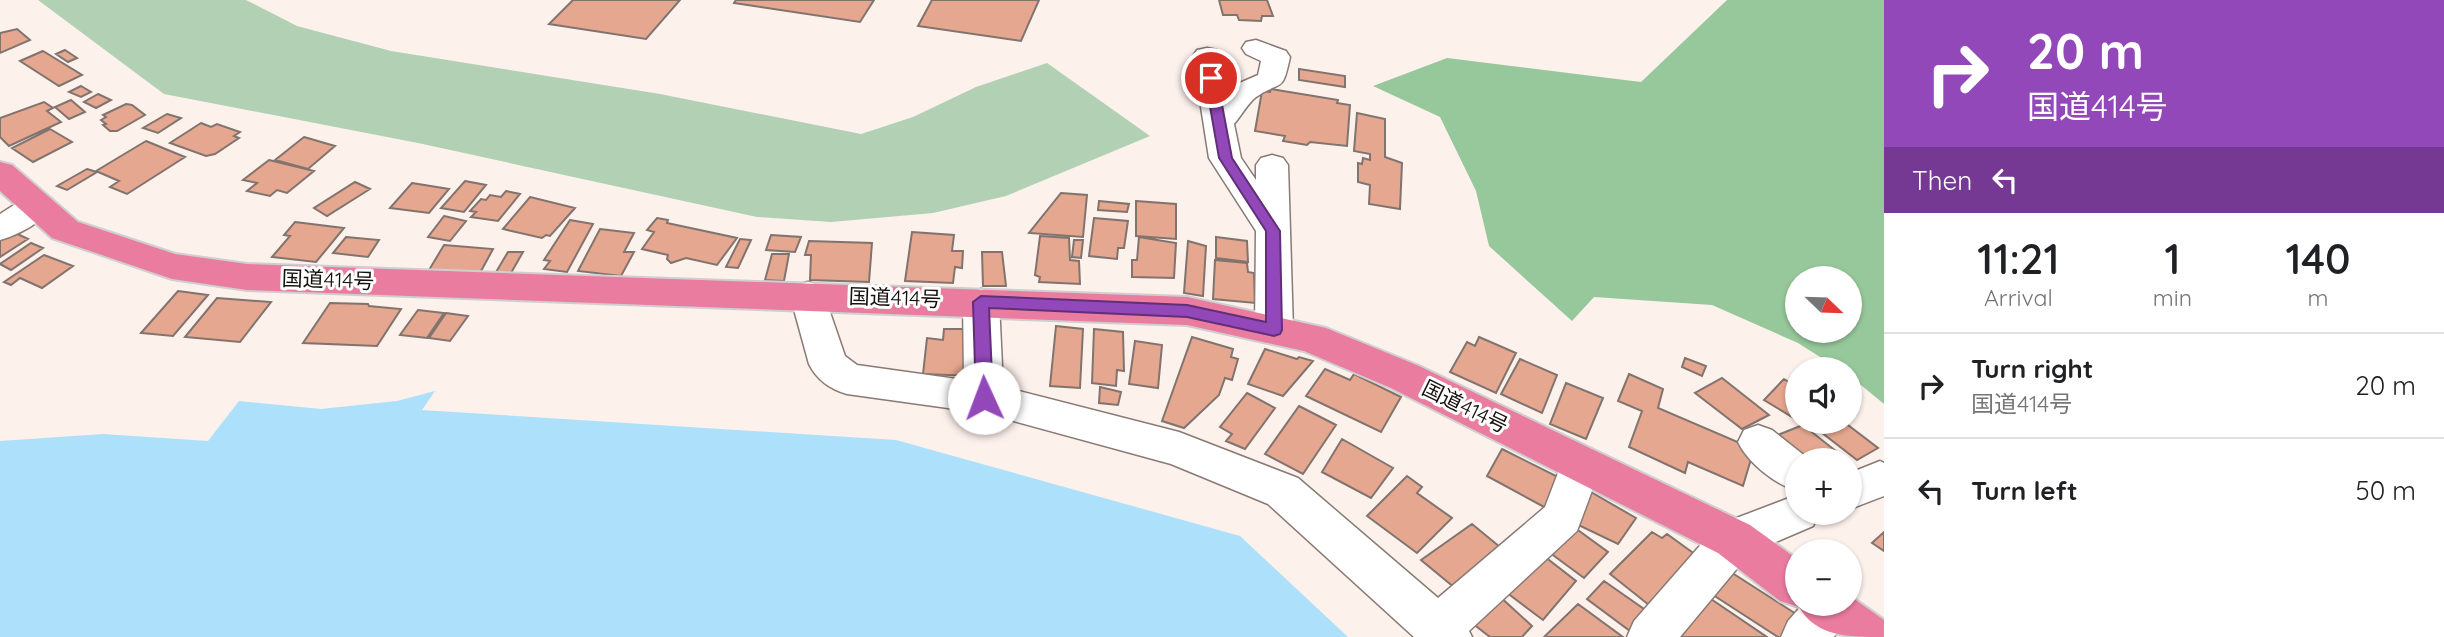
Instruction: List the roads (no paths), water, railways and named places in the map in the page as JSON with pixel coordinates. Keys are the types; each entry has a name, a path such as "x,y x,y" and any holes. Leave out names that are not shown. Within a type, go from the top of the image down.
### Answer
{"highway":[{"name":"国道414号","path":"0,173 65,230 172,265 247,277 808,295 1187,311 1312,338 1405,377 1734,539 1785,584"},
{"name":"国道414号","path":"1826,616 1867,637"}],"street":[{"path":"1219,123 1245,91 1271,80 1276,57 1256,48"},
{"path":"1207,56 1225,158 1273,231"},
{"path":"1272,165 1274,330"},
{"path":"0,229 37,206"},
{"path":"808,295 828,364 847,379 984,398 1179,449 1283,491 1443,633 1562,517 1581,464"},
{"path":"981,302 984,398"},
{"path":"1758,442 1785,464"},
{"path":"1651,637 1734,539 1785,518"}],"water":[{"path":"435,391 422,410 896,440 1240,536 1348,637 0,637 0,441 103,434 208,441 239,401 321,409 397,401"}]}
